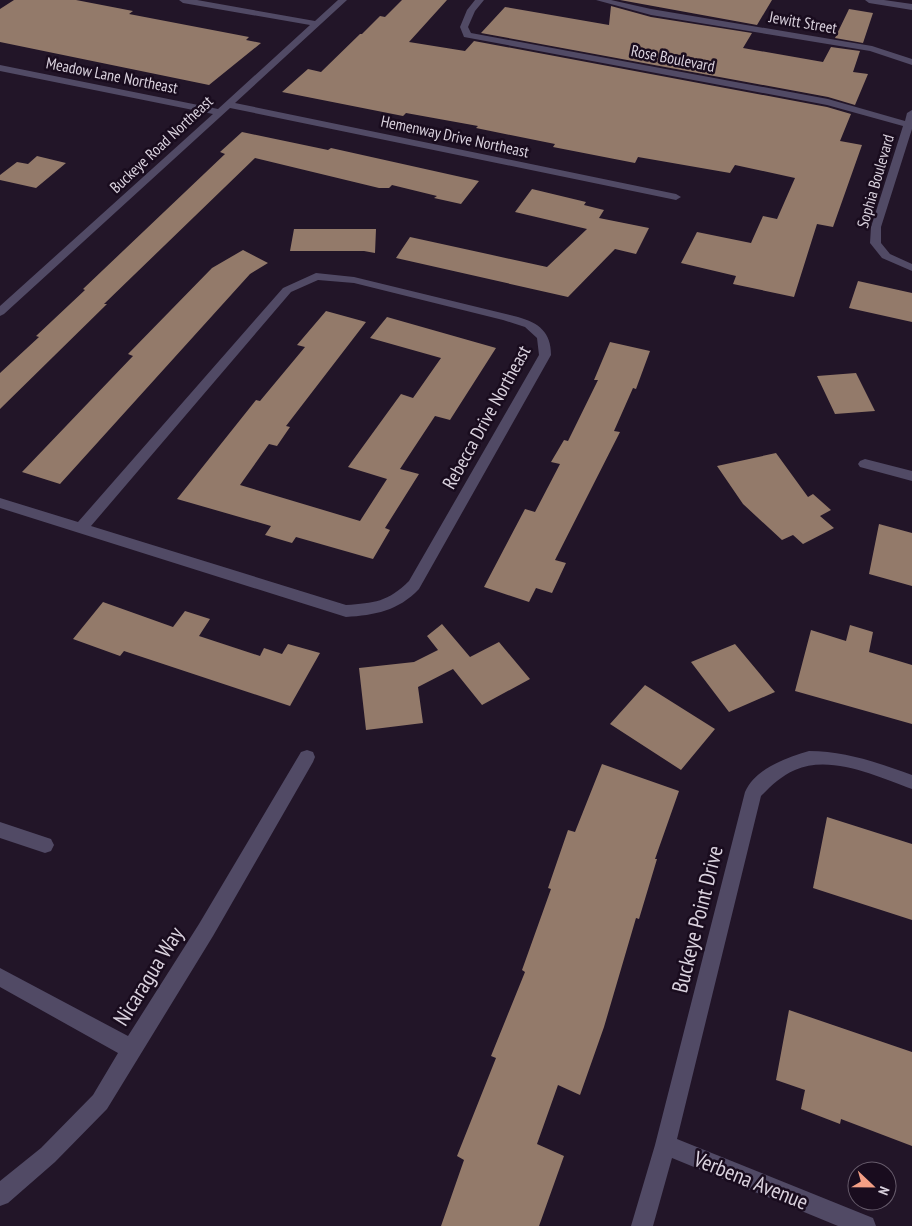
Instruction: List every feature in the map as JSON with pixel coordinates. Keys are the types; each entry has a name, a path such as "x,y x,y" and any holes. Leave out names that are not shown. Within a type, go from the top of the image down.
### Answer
{"street":[{"path":"183,0 316,24"},
{"name":"Buckeye Road Northeast","path":"0,312 343,0"},
{"name":"Rose Boulevard","path":"480,0 472,10 464,26 467,35 828,102 910,125"},
{"name":"Jewitt Street","path":"600,0 651,12 872,49 911,61"},
{"path":"869,0 912,7"},
{"name":"Meadow Lane Northeast","path":"0,68 219,112"},
{"name":"Hemenway Drive Northeast","path":"228,104 676,197"},
{"name":"Sophia Boulevard","path":"912,113 910,125 876,227 875,243 886,256 912,268"},
{"name":"Rebecca Drive Northeast","path":"0,504 346,611 378,609 402,598 414,585 545,354 546,343 540,331 525,322 506,316 354,280 316,276 286,290 81,528"},
{"path":"865,464 912,476"},
{"name":"Nicaragua Way","path":"0,1195 48,1155 100,1102 206,930 307,758"},
{"name":"Buckeye Point Drive","path":"642,1226 666,1145 753,792 780,767 800,760 820,758 849,762 912,782"},
{"path":"0,830 45,845"},
{"path":"0,977 131,1049"},
{"name":"Verbena Avenue","path":"666,1145 865,1226"}],"building":[{"path":"14,0 76,0 133,11 129,14 249,37 246,40 261,43 209,85 0,42 0,9"},
{"path":"402,0 447,0 409,42 465,51 474,41 827,107 851,114 840,141 862,145 833,227 817,224 794,297 733,284 736,276 681,263 697,232 751,243 763,216 777,219 795,178 735,165 730,173 638,157 635,163 553,147 555,144 476,128 478,126 406,113 403,116 282,92 308,69 321,72 380,16 385,17"},
{"path":"620,0 772,0 757,25"},
{"path":"611,6 651,17 752,33 743,48 823,62 831,47 860,51 853,72 868,74 855,105 828,97 481,33 505,7 609,25"},
{"path":"849,9 873,13 863,43 835,38"},
{"path":"242,132 328,150 331,148 479,181 461,204 392,185 389,188 379,188 255,158 104,304 107,304 0,409 0,373 39,337 36,336 85,290 83,289 225,154 220,152"},
{"path":"37,156 66,163 36,188 0,180 0,175 17,162 28,164"},
{"path":"532,189 586,202 584,205 604,210 599,218 649,228 636,254 615,249 568,297 396,258 410,237 547,267 587,229 515,212"},
{"path":"294,229 376,229 375,253 364,251 290,251"},
{"path":"243,250 268,263 250,274 60,484 22,472 133,356 128,354 212,268"},
{"path":"858,281 912,293 912,322 849,308"},
{"path":"326,311 366,322 286,426 290,427 277,446 269,444 240,485 360,521 387,479 348,467 401,394 413,398 441,358 370,338 387,317 496,348 450,420 435,416 400,469 419,474 385,528 390,530 373,559 296,537 292,543 265,535 271,526 177,499 256,400 260,401 305,347 297,345"},
{"path":"610,342 650,351 636,389 633,388 614,431 620,432 555,560 566,563 552,593 536,588 529,602 484,587 525,509 535,512 560,464 551,462 564,440 568,441 598,380 594,380"},
{"path":"856,373 875,411 835,414 817,376"},
{"path":"776,453 808,497 813,494 831,510 820,516 834,528 803,544 793,535 782,540 743,504 717,466"},
{"path":"879,524 912,533 912,586 869,574"},
{"path":"103,602 173,627 185,611 210,619 199,636 260,656 264,648 282,654 288,644 320,653 290,706 124,651 120,656 73,639"},
{"path":"442,624 470,657 499,642 530,679 482,705 453,669 418,687 423,723 366,730 359,668 414,662 438,650 427,636"},
{"path":"850,625 873,632 869,652 912,665 912,724 795,691 811,630 846,641"},
{"path":"735,644 775,692 729,712 691,662"},
{"path":"645,685 715,729 681,770 610,724"},
{"path":"602,764 679,791 655,859 657,859 639,919 636,918 604,1027 580,1095 558,1085 537,1144 564,1156 539,1226 441,1226 464,1160 457,1156 496,1058 491,1056 525,972 522,970 551,889 548,888 568,830 575,832"},
{"path":"827,817 912,844 912,920 813,888"},
{"path":"789,1010 912,1052 912,1146 841,1119 840,1124 801,1109 805,1090 776,1080"}]}
